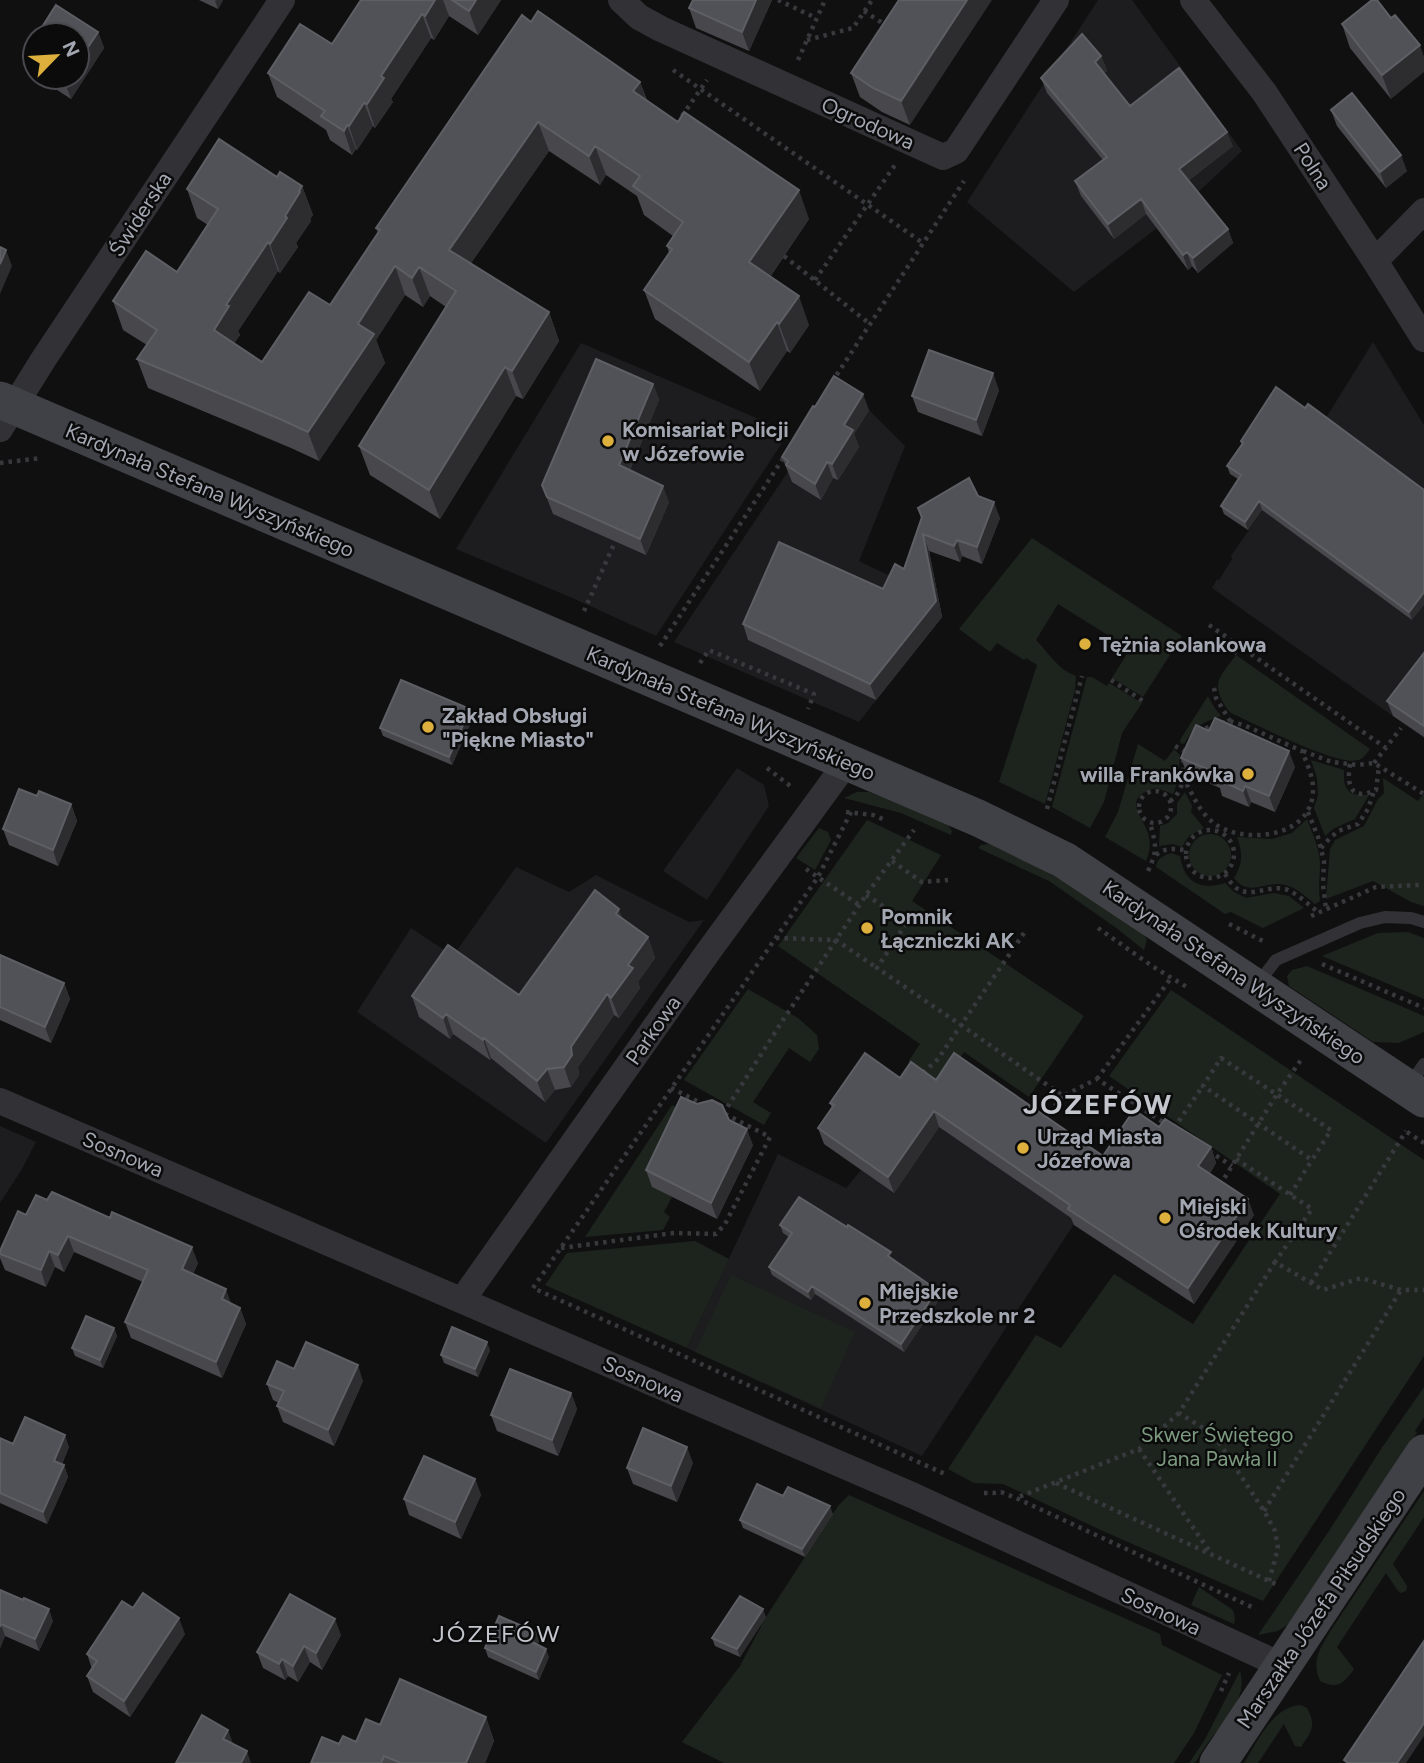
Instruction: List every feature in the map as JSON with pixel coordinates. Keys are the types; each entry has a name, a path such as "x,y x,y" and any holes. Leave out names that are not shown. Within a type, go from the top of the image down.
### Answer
{"street":[{"name":"Świderska","path":"5,412 282,0"},
{"name":"Ogrodowa","path":"621,0 639,17 661,29 943,157 956,151 1056,0"},
{"name":"Polna","path":"1192,0 1264,92 1376,261 1424,339"},
{"path":"1376,261 1424,211"},
{"name":"Kardynała Stefana Wyszyńskiego","path":"5,412 978,818 1064,860 1256,987 1418,1083"},
{"name":"Parkowa","path":"463,1300 708,952 847,762"},
{"name":"Sosnowa","path":"0,1101 914,1496 1283,1666"},
{"name":"Marszałka Józefa Piłsudskiego","path":"1218,1763 1424,1453"}],"lane":[{"path":"1256,987 1276,960 1360,923 1385,917 1411,918 1424,922"}],"path":[{"path":"778,0 817,18"},
{"path":"795,65 825,0"},
{"path":"807,40 853,28 872,0"},
{"path":"864,11 892,29"},
{"path":"672,69 923,243"},
{"path":"681,118 708,78"},
{"path":"815,280 896,163"},
{"path":"827,390 964,181"},
{"path":"784,256 870,324"},
{"path":"660,646 792,445"},
{"path":"583,613 615,541"},
{"path":"1209,625 1386,748"},
{"path":"1234,653 1240,646"},
{"path":"690,659 701,663 709,650 814,694 807,711"},
{"path":"1047,809 1082,676"},
{"path":"1111,680 1143,701"},
{"path":"1214,688 1216,698 1230,721"},
{"path":"1302,751 1312,779 1312,799 1308,812 1286,831 1271,834 1247,835 1216,827 1197,833 1186,850 1186,861 1195,874 1210,879 1225,874 1234,860 1232,844 1227,837 1216,827 1202,813 1182,769 1188,744 1200,731 1216,724 1230,721 1246,726 1332,762 1377,764 1424,794"},
{"path":"1321,848 1338,831 1358,824 1368,809 1374,791 1377,790 1377,764 1401,728"},
{"path":"1175,746 1186,752"},
{"path":"1350,764 1350,788 1356,793 1367,794 1374,791"},
{"path":"1170,801 1174,799 1185,778"},
{"path":"1153,791 1158,791 1170,801 1171,812 1165,821 1150,823 1139,811 1140,800 1153,791"},
{"path":"842,811 873,815 893,822"},
{"path":"850,812 818,877 533,1288 952,1478"},
{"path":"1308,812 1324,862 1326,909"},
{"path":"1150,823 1156,855"},
{"path":"903,826 926,835"},
{"path":"723,1116 859,905 914,830"},
{"path":"1148,871 1161,850 1186,850"},
{"path":"782,852 859,905"},
{"path":"892,861 922,882 948,880"},
{"path":"1225,874 1236,888 1246,893 1274,887 1287,890 1319,913"},
{"path":"866,895 907,922 877,968"},
{"path":"1094,926 1105,933"},
{"path":"914,1070 924,1073 938,1059 1024,933"},
{"path":"776,938 836,940 1063,1096"},
{"path":"1040,1124 1063,1096 1097,1079 1171,978"},
{"path":"1097,1079 1174,1129 1221,1058 1331,1129 1290,1195"},
{"path":"1219,1187 1301,1060"},
{"path":"1203,1086 1312,1160"},
{"path":"561,1248 674,1233 716,1234 725,1224 770,1137 671,1088"},
{"path":"1311,1283 1406,1131"},
{"path":"1209,1151 1231,1166"},
{"path":"1016,1498 1139,1449 1179,1413 1312,1209 1236,1159"},
{"path":"1275,1262 1323,1290 1361,1278 1401,1290 1424,1290"},
{"path":"1264,1511 1401,1290"},
{"path":"1179,1413 1214,1435 1275,1531 1278,1548 1269,1581"},
{"path":"1139,1449 1211,1554"},
{"path":"1055,1483 1280,1586"},
{"path":"983,1493 1001,1492 1016,1498 1256,1609"}],"shaded area":[{"path":"1098,0 1132,0 1242,151 1157,228 1074,292 967,202"},
{"path":"1373,342 1424,425 1424,738 1212,588"},
{"path":"581,343 789,432 656,636 456,549"},
{"path":"839,392 869,410 905,446 859,561 938,599 942,617 859,722 674,642"},
{"path":"737,768 764,785 769,806 707,900 663,871"},
{"path":"516,867 569,892 596,875 689,922 704,920 546,1143 357,1012 411,928 453,956"},
{"name":"Miejskie Przedszkole nr 2","path":"933,1123 1076,1221 922,1456 687,1348 778,1154 846,1188 861,1170 894,1192"},
{"path":"0,1126 36,1142 0,1203"}],"green space":[{"path":"1032,538 1182,636 1143,697 1112,678 1130,649 1058,604 1036,640 1059,665 1076,676 1075,690 1045,804 999,782 1037,665 997,643 990,652 959,629"},
{"path":"1236,655 1370,749 1358,760 1333,757 1231,713 1221,698 1218,684"},
{"path":"1087,677 1107,686 1109,683 1142,703 1122,733 1104,802 1090,828 1052,807"},
{"path":"1208,696 1221,716 1200,726 1181,744 1180,740"},
{"path":"1138,744 1165,761 1174,749 1180,755 1178,780 1173,794 1157,788 1139,796 1136,801 1138,813 1149,837 1150,847 1146,861 1105,837 1118,812"},
{"path":"1311,760 1344,770 1348,790 1369,795 1355,819 1333,829 1325,836 1314,808 1318,795 1317,778"},
{"path":"1383,778 1418,801 1424,793 1424,906 1411,902 1373,881 1326,899 1330,849 1335,840 1364,826 1384,793"},
{"path":"857,792 869,792 931,817 948,825 952,831 951,835 901,813 844,798"},
{"path":"1185,792 1192,806 1191,812 1204,828 1189,836 1182,847 1173,844 1159,846 1160,826 1168,823 1177,814 1177,803"},
{"path":"1307,819 1320,862 1320,901 1315,904 1298,890 1286,885 1252,888 1240,884 1234,878 1241,858 1237,837 1272,839 1292,833"},
{"path":"867,820 941,855 912,901 1084,1016 1029,1097 964,1052 942,1086 908,1062 920,1044 778,946"},
{"path":"819,828 828,832 831,840 815,870 796,858"},
{"path":"1210,834 1225,840 1231,855 1225,870 1210,876 1195,870 1189,855 1195,840"},
{"path":"989,844 1036,865 1144,934 1147,940 1144,950 1049,881 978,848"},
{"path":"1171,853 1180,856 1189,878 1201,885 1225,883 1246,898 1274,893 1289,896 1304,908 1263,928 1231,912 1225,914 1156,867 1159,859"},
{"path":"1408,932 1424,938 1424,999 1322,956 1378,933"},
{"path":"1307,966 1424,1016 1424,1032 1399,1043 1373,1042 1289,986 1287,976 1292,970"},
{"path":"748,989 798,1018 817,1035 819,1049 810,1062 789,1048 753,1102 771,1113 764,1125 684,1080"},
{"name":"Skwer Świętego Jana Pawła II","path":"1171,990 1424,1160 1424,1356 1263,1601 1003,1484 974,1483 948,1469 1036,1335 1061,1348 1114,1274 1193,1324 1280,1194 1109,1076"},
{"path":"672,1105 687,1113 652,1186 672,1197 664,1212 670,1217 663,1230 585,1237"},
{"path":"695,1241 729,1259 687,1348 545,1285 567,1253"},
{"path":"731,1275 855,1332 821,1408 695,1352"},
{"path":"1424,1387 1424,1417 1415,1431 1417,1433 1289,1624 1278,1631 1258,1635 1381,1449"},
{"path":"1424,1491 1424,1517 1393,1564 1407,1586 1406,1591 1398,1591 1386,1573 1337,1647 1354,1669 1340,1684 1332,1685 1320,1681 1316,1667 1323,1643"},
{"path":"849,1495 1160,1634 1162,1645 1222,1675 1194,1733 1174,1763 724,1763 682,1742 740,1666 766,1617 838,1506"},
{"path":"1199,1587 1233,1610 1234,1624 1191,1605"},
{"path":"1240,1671 1241,1690 1234,1708 1195,1763 1189,1763 1204,1741"},
{"path":"1301,1705 1307,1708 1312,1724 1301,1747 1295,1746 1284,1724 1258,1763 1244,1763 1274,1718 1291,1707"}],"building":[{"path":"361,0 435,0 425,16 422,14 381,76 384,78 367,104 364,103 344,131 321,116 325,111 268,73 300,24 332,44"},
{"path":"452,0 476,0 469,11"},
{"path":"693,0 756,0 742,32 689,8"},
{"path":"899,0 967,0 901,101 873,88 851,73"},
{"path":"1372,0 1377,0 1391,18 1395,15 1420,45 1382,75 1342,24"},
{"path":"56,5 81,21 46,21"},
{"path":"538,11 640,82 633,91 678,122 684,112 799,190 749,262 799,296 749,362 644,290 672,249 667,246 683,222 633,186 640,176 595,146 589,156 538,122 449,250 549,312 512,371 505,367 429,490 359,446 456,291 419,267 412,278 395,266 358,324 374,334 308,432 137,359 157,330 113,301 146,251 177,272 218,209 187,189 219,139 277,177 280,172 302,186 285,216 287,218 226,305 229,306 214,330 262,362 309,292 330,305 380,230 376,228 522,15 531,22"},
{"path":"91,28 98,32 91,43"},
{"path":"1082,34 1101,56 1095,62 1130,106 1179,68 1227,132 1179,169 1228,229 1193,258 1187,252 1183,255 1141,199 1108,224 1075,181 1107,157 1041,78"},
{"path":"1352,93 1401,155 1380,172 1331,110"},
{"path":"0,247 6,250 0,264"},
{"path":"929,350 993,373 976,420 912,396"},
{"name":"Komisariat Policji w Józefowie","path":"596,359 653,384 619,465 663,486 640,539 547,497 542,485"},
{"path":"834,376 863,394 844,425 853,430 832,464 827,462 815,484 786,465 788,461 782,457"},
{"path":"1276,387 1305,408 1308,404 1424,490 1424,592 1409,612 1259,501 1245,522 1221,506 1241,475 1227,466"},
{"path":"969,478 978,496 994,502 977,547 957,540 954,546 923,534 936,601 870,684 743,624 779,542 883,589 895,564 904,569 922,517 918,508"},
{"path":"1424,653 1424,726 1387,701"},
{"name":"Zakład Obsługi \"Piękne Miasto\"","path":"401,680 470,709 449,757 380,728"},
{"name":"willa Frankówka","path":"1215,718 1289,751 1269,796 1245,786 1243,791 1217,779 1219,774 1181,758 1196,725 1209,731"},
{"path":"19,789 37,796 39,791 71,804 53,850 3,829"},
{"path":"595,890 619,909 616,914 648,937 628,965 633,968 611,998 607,994 571,1047 572,1055 564,1067 547,1069 537,1081 484,1038 483,1040 446,1014 443,1018 412,996 448,945 519,995"},
{"path":"0,955 64,983 45,1027 0,1007"},
{"path":"865,1053 900,1078 911,1062 936,1080 954,1053 1103,1156 1134,1110 1159,1127 1165,1119 1211,1147 1198,1166 1248,1199 1188,1288 1068,1209 1070,1205 934,1111 888,1177 818,1128 834,1105 830,1103"},
{"path":"681,1097 697,1104 712,1100 722,1105 729,1120 747,1129 711,1203 646,1170"},
{"path":"52,1192 110,1218 112,1212 192,1247 182,1269 226,1289 222,1299 240,1308 216,1362 125,1322 148,1270 68,1236 58,1255 49,1251 41,1270 0,1254 18,1211 26,1215 36,1195 47,1200"},
{"path":"799,1197 891,1252 888,1256 937,1290 901,1344 812,1286 808,1292 769,1267 792,1233 780,1225"},
{"path":"86,1316 114,1328 100,1360 72,1348"},
{"path":"452,1327 487,1342 475,1369 441,1355"},
{"path":"306,1342 358,1365 328,1430 277,1406 284,1391 267,1384 277,1361 294,1369"},
{"path":"510,1369 571,1393 552,1440 491,1415"},
{"path":"25,1417 65,1435 54,1461 64,1465 43,1512 0,1493 0,1438 13,1444"},
{"path":"643,1428 687,1447 671,1486 627,1468"},
{"path":"424,1456 475,1479 455,1522 404,1499"},
{"path":"757,1484 783,1496 788,1487 830,1506 802,1549 740,1520"},
{"path":"0,1590 49,1609 35,1639 1,1624 0,1627"},
{"path":"143,1593 179,1618 124,1701 87,1676 97,1661 87,1654 122,1601 133,1608"},
{"path":"290,1594 335,1619 316,1653 304,1646 293,1666 282,1659 279,1664 257,1652"},
{"path":"740,1596 763,1609 737,1649 712,1638"},
{"path":"499,1616 536,1632 532,1642 546,1649 536,1672 485,1648"},
{"path":"1424,1641 1424,1723 1397,1763 1348,1763 1344,1760"},
{"path":"400,1679 486,1717 466,1763 401,1763 384,1756 381,1763 311,1763 322,1737 339,1744 343,1736 356,1742 366,1719 380,1725"},
{"path":"202,1715 228,1730 223,1739 247,1751 241,1763 176,1763"}],"place":[{"name":"Komisariat Policji w Józefowie","path":"608,441"},
{"name":"Tężnia solankowa","path":"1085,644"},
{"name":"Zakład Obsługi \"Piękne Miasto\"","path":"428,727"},
{"name":"willa Frankówka","path":"1248,774"},
{"name":"Pomnik Łączniczki AK","path":"867,928"},
{"name":"Urząd Miasta Józefowa","path":"1023,1148"},
{"name":"Miejski Ośrodek Kultury","path":"1165,1218"},
{"name":"Miejskie Przedszkole nr 2","path":"865,1303"}],"district":[{"name":"JÓZEFÓW","path":"1098,1104"},
{"name":"JÓZEFÓW","path":"497,1633"}]}
